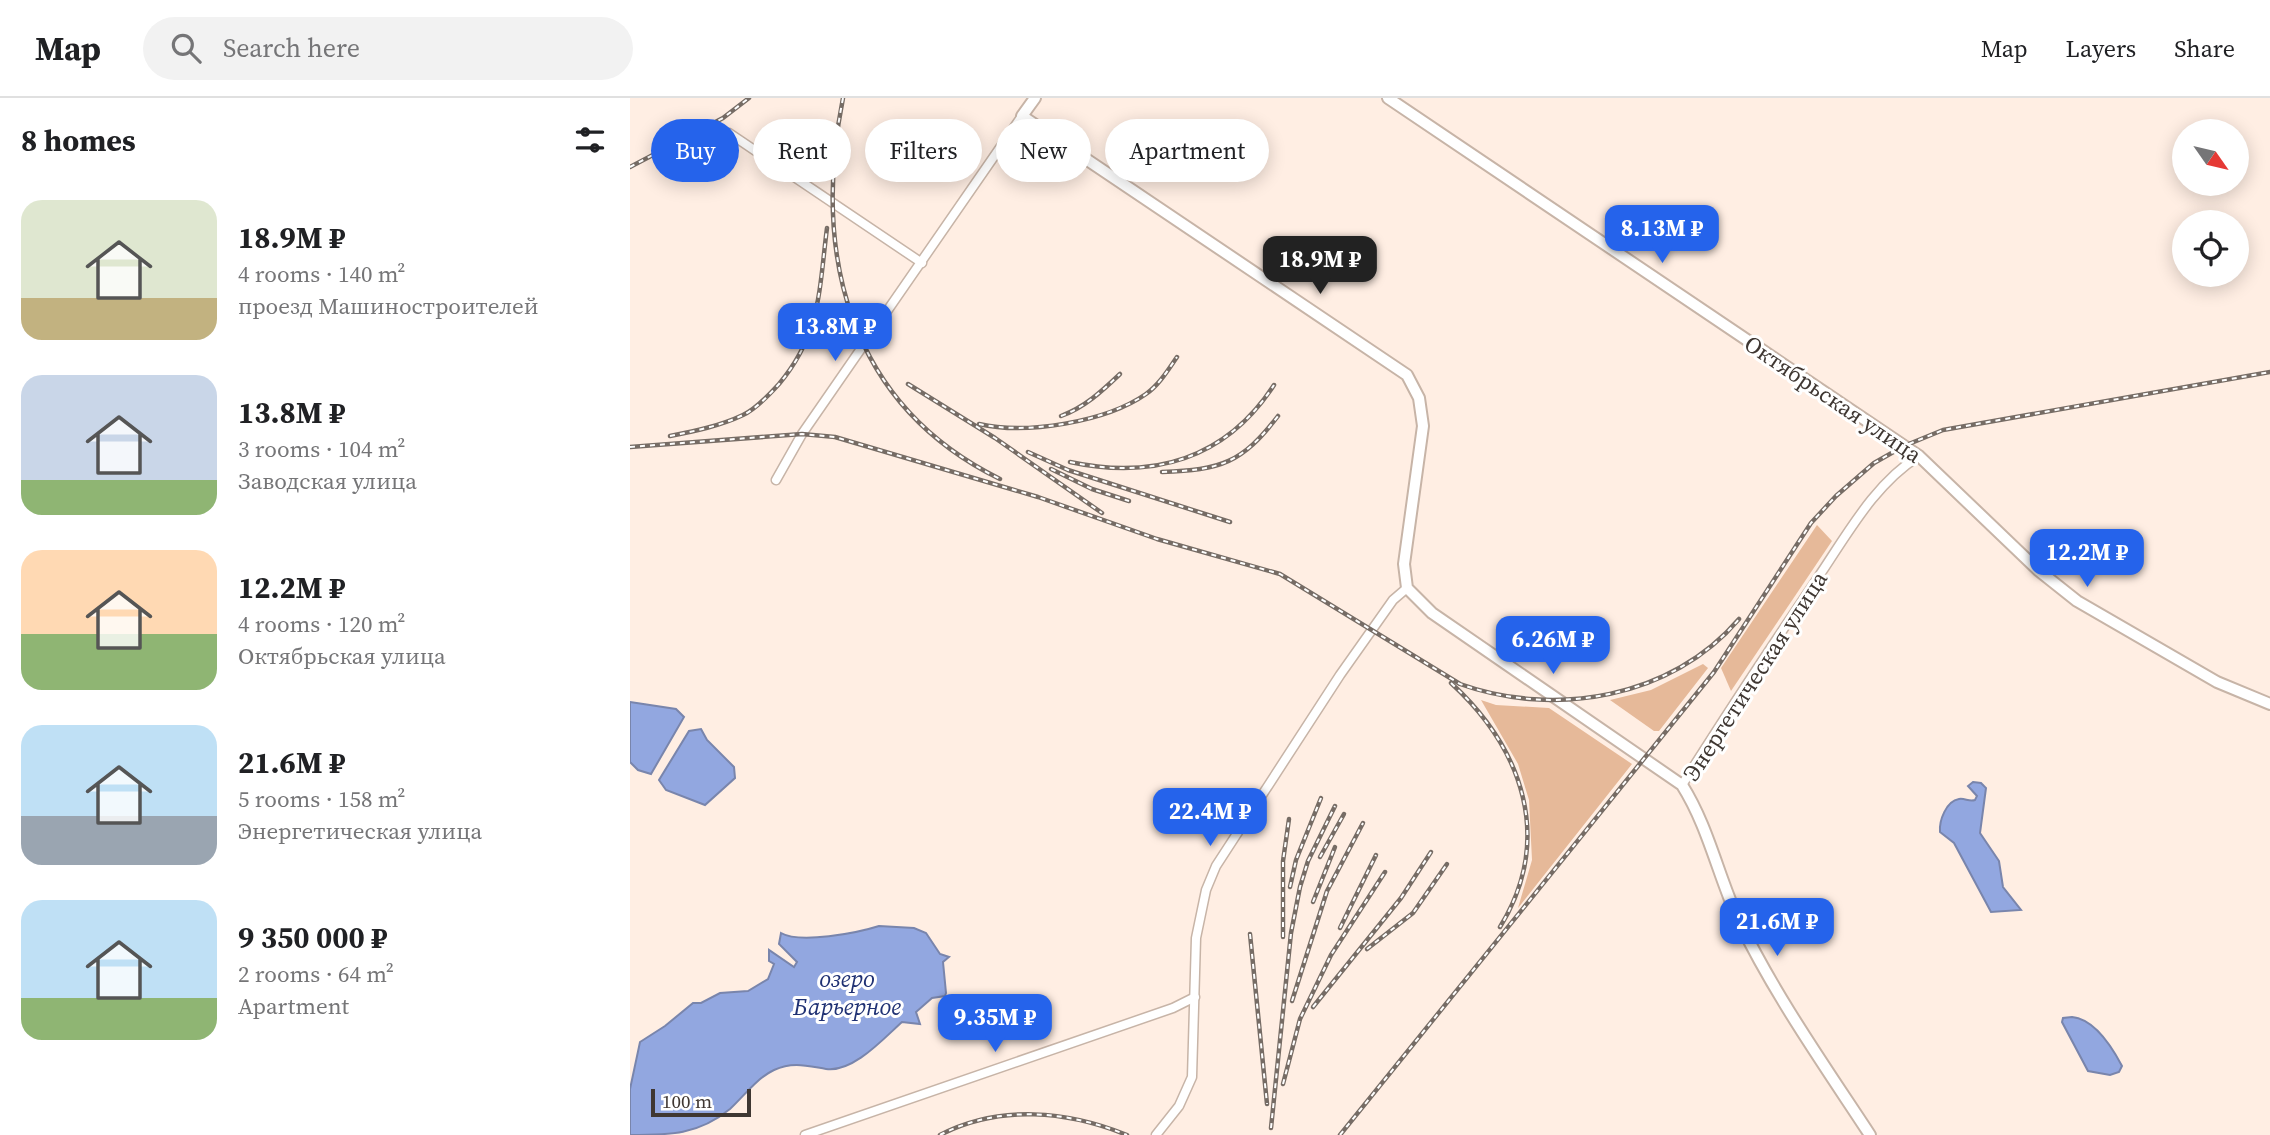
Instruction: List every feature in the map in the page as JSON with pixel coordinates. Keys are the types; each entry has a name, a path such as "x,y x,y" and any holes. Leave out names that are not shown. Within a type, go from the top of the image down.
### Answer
{"street":[{"path":"776,480 802,434 1035,98"},
{"name":"Октябрьская улица","path":"1388,98 1919,456 2038,570 2077,601 2207,677 2270,704"},
{"path":"1022,116 1407,375 1419,398 1423,426 1404,564 1408,588 1432,612 1682,785"},
{"path":"748,146 922,263"},
{"name":"Энергетическая улица","path":"1870,1135 1756,954 1737,917 1693,803 1682,785 1743,688 1861,516 1899,469 1919,456"},
{"path":"1156,1135 1179,1106 1192,1077 1200,914 1216,866 1384,612 1393,600 1408,588"},
{"path":"805,1135 1172,1008 1195,997"}],"shaded area":[{"path":"1817,525 1832,541 1731,691 1721,668"},
{"path":"1703,664 1708,668 1659,731 1654,731 1610,700 1651,690"},
{"path":"1481,700 1496,705 1549,708 1632,764 1518,908 1532,860 1529,800 1518,764"}],"water":[{"path":"630,702 676,709 684,717 651,774 638,770 630,762"},
{"path":"701,729 707,740 734,767 735,778 705,805 666,790 659,780 689,731"},
{"path":"1973,782 1981,783 1986,788 1980,833 1999,861 2003,887 2021,910 1991,912 1954,843 1940,832 1942,817 1950,803 1959,799 1975,800 1977,796 1968,786"},
{"name":"озеро Барьерное","path":"879,926 914,928 926,933 940,954 949,957 943,962 945,996 932,998 916,1012 920,1024 902,1022 867,1053 847,1066 826,1069 794,1065 774,1070 756,1082 718,1118 695,1129 671,1134 630,1135 630,1089 640,1042 693,1003 701,1003 720,993 748,991 768,979 774,964 769,961 769,950 794,967 797,962 779,944 781,933 801,938 815,937 857,932"},
{"path":"2072,1017 2088,1023 2101,1035 2122,1066 2119,1072 2110,1075 2088,1071 2062,1022 2063,1018"}],"railway":[{"path":"630,167 723,118 749,98"},
{"path":"843,98 835,156 833,213 839,267 853,319 875,367 907,410 948,447 1000,479"},
{"path":"670,436 716,425 743,415 779,384 793,365 811,329 827,228"},
{"path":"979,424 1042,427 1110,412 1151,390 1177,357"},
{"path":"1340,1135 1714,672 1811,523 1836,496 1874,463 1904,446 1943,430 2270,372"},
{"path":"1061,416 1085,404 1120,374"},
{"path":"908,384 995,438 1102,513"},
{"path":"1070,462 1130,468 1185,458 1210,447 1234,431 1274,385"},
{"path":"1162,472 1200,469 1229,461 1253,444 1278,416"},
{"path":"630,447 802,434 835,437 1038,497 1157,539 1280,574 1460,684 1497,694 1534,699 1572,699 1610,694 1646,683 1680,667 1712,646 1739,619"},
{"path":"1028,452 1068,470 1230,522"},
{"path":"1051,469 1092,489 1129,501"},
{"path":"1451,683 1476,709 1497,737 1512,766 1523,797 1527,829 1525,861 1516,894 1500,927"},
{"path":"1290,887 1296,860 1321,798"},
{"path":"1271,1128 1291,933 1300,887 1308,861 1335,806"},
{"path":"1320,857 1344,814"},
{"path":"1283,937 1283,861 1289,819"},
{"path":"1292,1001 1327,891 1363,823"},
{"path":"1313,902 1335,847"},
{"path":"1313,1007 1401,898 1431,852"},
{"path":"1340,928 1376,855"},
{"path":"1367,949 1413,913 1447,864"},
{"path":"1283,1084 1300,1019 1331,955 1385,872"},
{"path":"1250,934 1267,1104"},
{"path":"940,1135 986,1119 1034,1114 1081,1121 1127,1135"}]}
